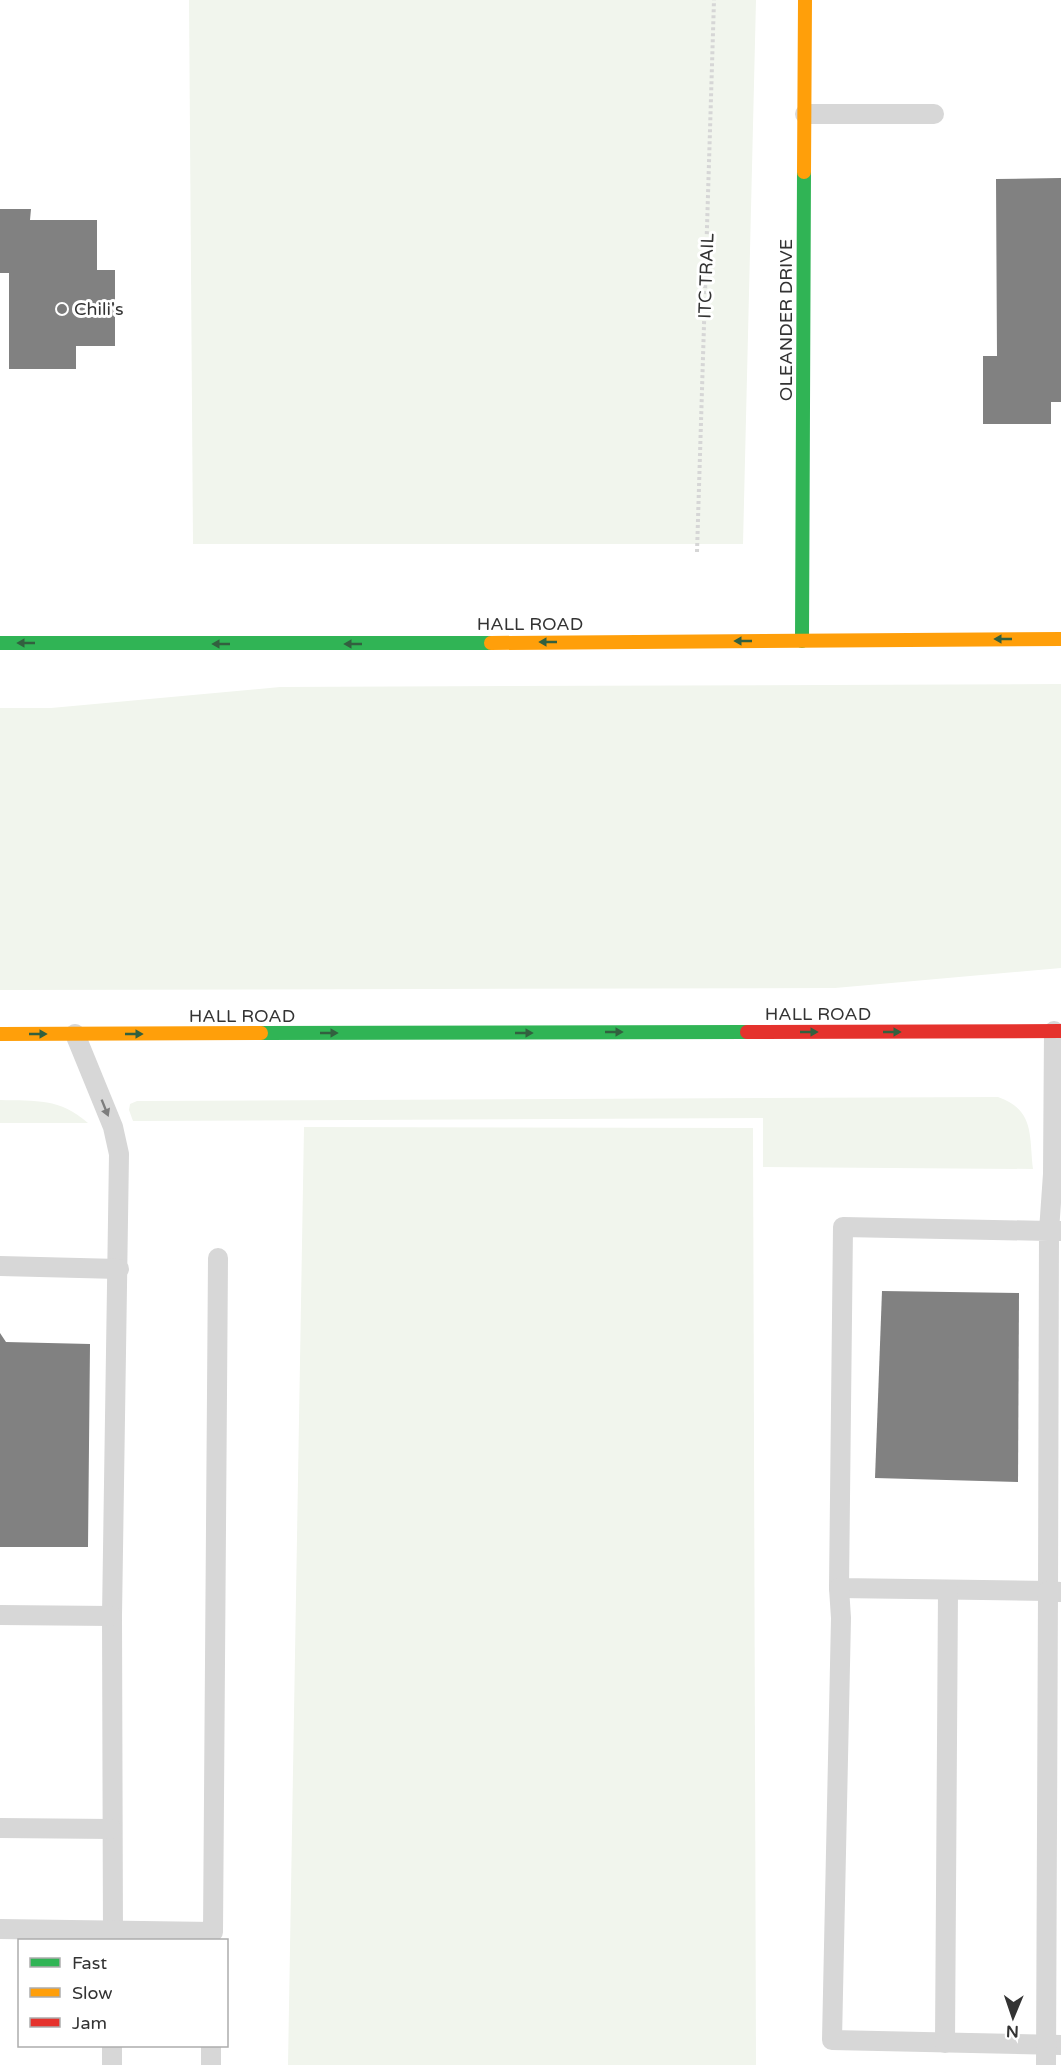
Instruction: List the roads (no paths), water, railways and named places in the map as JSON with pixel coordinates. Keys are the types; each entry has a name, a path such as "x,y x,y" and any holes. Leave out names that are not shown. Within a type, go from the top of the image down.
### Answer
{"main road":[{"name":"OLEANDER DRIVE","path":"802,641 805,0"},
{"name":"HALL ROAD","path":"0,643 291,644 1061,639"},
{"name":"HALL ROAD","path":"0,1034 1058,1031"}],"lane":[{"path":"805,114 934,114"},
{"path":"1055,1231 843,1227 839,1588 841,1618 832,2040 945,2043 1051,2052 1055,1231 1053,1174 1058,1031"},
{"path":"75,1034 112,1127 119,1154 112,1616 113,1936"},
{"path":"0,1929 113,1936 213,1936 218,1258"},
{"path":"0,1266 118,1269"},
{"path":"839,1588 1054,1591"},
{"path":"945,2043 948,1590"},
{"path":"0,1614 112,1616"},
{"path":"0,1828 112,1829"},
{"path":"112,2047 112,2065"},
{"path":"211,2047 211,2065"}],"place":[{"name":"Chili's","path":"62,309"}]}
